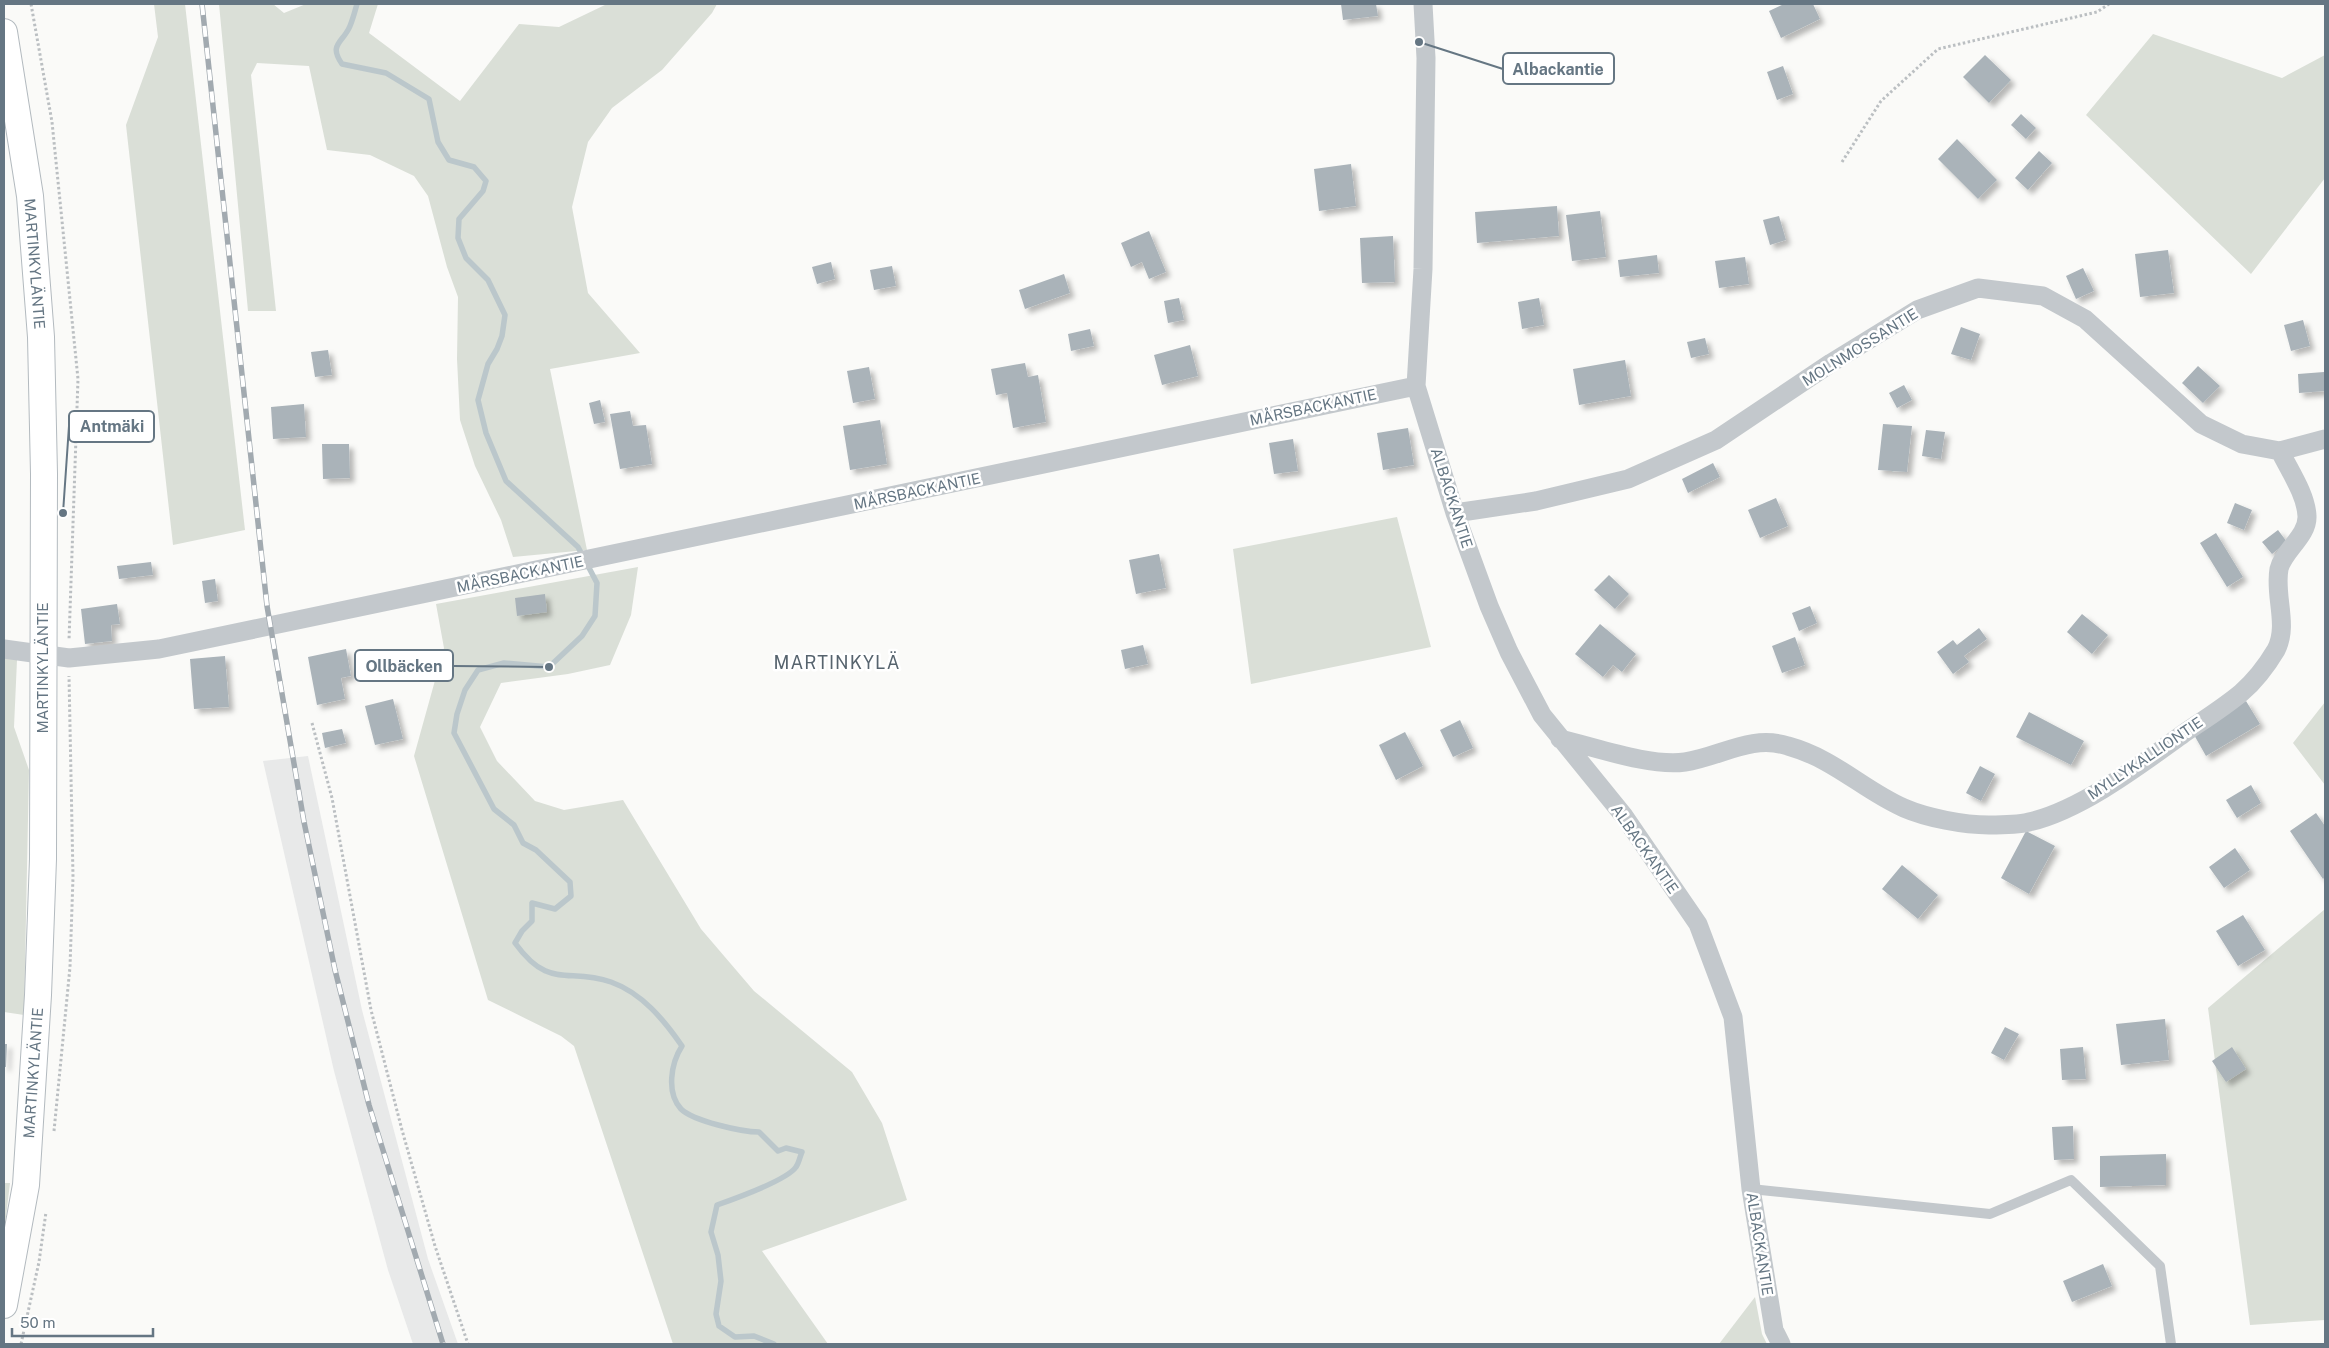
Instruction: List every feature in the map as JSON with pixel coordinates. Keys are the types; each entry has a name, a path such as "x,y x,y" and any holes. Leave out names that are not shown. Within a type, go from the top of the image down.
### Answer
{"street":[{"path":"1416,386 1423,268 1426,58 1423,4"},
{"name":"MARTINKYLÄNTIE","path":"4,32 30,196 41,337 44,474 42,654 43,859 38,995 26,1185 4,1305"},
{"name":"MOLNMOSSANTIE","path":"1455,513 1536,501 1628,479 1716,440 1831,362 1917,310 1978,288 2043,296 2085,319 2201,424 2242,444 2280,451 2325,439"},
{"name":"ALBACKANTIE","path":"1416,386 1455,513 1488,606 1509,652 1542,715 1624,816 1698,924 1733,1017 1751,1189 1774,1330 1781,1344"},
{"name":"MÅRSBACKANTIE","path":"4,648 68,658 159,649 1416,386"},
{"name":"MYLLYKALLIONTIE","path":"1560,739 1662,762 1685,762 1750,743 1778,744 1828,761 1904,808 1930,817 1986,825 2028,823 2052,815 2088,797 2140,765 2242,692 2269,660 2277,647 2282,627 2278,581 2280,566 2300,536 2308,518 2302,496 2280,451"}],"lane":[{"path":"1751,1189 1990,1214 2071,1180 2160,1266 2172,1344"}],"path":[{"path":"1842,162 1881,101 1938,48 2097,12 2109,4"},
{"path":"312,723 332,798 371,1010 435,1246 468,1344"}],"shaded area":[{"path":"154,4 185,4 245,530 173,545 126,125 158,37"},
{"path":"219,4 273,4 284,13 306,4 378,4 369,33 460,101 519,24 559,27 607,4 717,4 712,13 662,70 612,108 588,142 572,207 588,293 640,353 550,369 587,550 513,557 501,520 475,466 460,420 457,359 458,297 447,267 428,196 414,176 370,155 327,150 309,66 257,63 251,75 276,311 248,311"},
{"path":"2153,34 2282,78 2325,55 2325,178 2251,274 2086,115"},
{"path":"1397,517 1431,647 1251,684 1233,549"},
{"path":"638,567 631,615 610,665 568,674 501,683 480,727 497,761 535,801 564,810 623,800 701,929 754,991 852,1072 882,1123 907,1200 762,1251 828,1344 673,1344 574,1046 561,1036 488,1000 414,756 444,648 436,604"},
{"path":"4,657 17,660 14,727 29,770 24,1015 4,1012"},
{"path":"2325,702 2325,785 2293,743"},
{"path":"308,756 362,1010 428,1259 458,1344 413,1344 388,1270 334,1071 263,761"},
{"path":"2325,909 2325,1320 2250,1325 2208,1008"},
{"path":"4,1183 10,1183 4,1233"},
{"path":"1755,1297 1762,1334 1767,1344 1719,1344"}],"building":[{"path":"1341,4 1376,4 1378,16 1343,20"},
{"path":"1784,4 1813,4 1820,19 1781,38 1769,11"},
{"path":"1985,55 2011,80 1989,103 1963,77"},
{"path":"1783,66 1793,94 1777,100 1767,72"},
{"path":"2021,114 2036,128 2026,139 2011,125"},
{"path":"1957,139 1997,180 1978,199 1938,159"},
{"path":"2039,151 2052,163 2028,190 2015,178"},
{"path":"1351,164 1356,206 1319,211 1314,169"},
{"path":"1557,206 1559,236 1477,243 1475,212"},
{"path":"1600,211 1606,257 1572,261 1566,215"},
{"path":"1779,216 1786,240 1770,245 1763,220"},
{"path":"1149,231 1166,272 1149,279 1142,262 1131,267 1121,243"},
{"path":"1393,236 1395,282 1362,283 1360,238"},
{"path":"2168,250 2174,293 2140,297 2135,254"},
{"path":"1657,255 1659,273 1620,277 1618,260"},
{"path":"1745,257 1749,284 1719,288 1715,261"},
{"path":"831,262 835,279 817,284 812,267"},
{"path":"892,266 896,286 874,290 870,270"},
{"path":"2083,268 2094,291 2076,299 2066,276"},
{"path":"1064,274 1070,293 1025,309 1019,290"},
{"path":"1179,298 1184,320 1168,323 1164,301"},
{"path":"1539,298 1544,325 1522,329 1518,302"},
{"path":"2303,320 2310,346 2291,351 2284,325"},
{"path":"1961,327 1980,334 1971,360 1951,354"},
{"path":"1090,329 1094,346 1071,351 1068,334"},
{"path":"1705,338 1709,354 1691,358 1687,342"},
{"path":"1190,345 1198,376 1162,385 1154,355"},
{"path":"328,350 332,375 315,377 311,352"},
{"path":"1625,360 1631,396 1579,405 1573,369"},
{"path":"1025,363 1028,377 1038,375 1046,422 1013,428 1007,393 996,395 991,369"},
{"path":"2198,366 2220,386 2203,403 2182,383"},
{"path":"869,367 875,399 853,403 847,371"},
{"path":"2324,372 2325,391 2299,393 2298,374"},
{"path":"1904,385 1912,400 1897,408 1889,393"},
{"path":"600,400 605,422 594,424 589,403"},
{"path":"304,404 306,437 273,439 271,407"},
{"path":"630,411 633,426 646,425 652,464 620,469 610,414"},
{"path":"880,420 887,464 850,470 843,426"},
{"path":"1883,424 1912,426 1907,472 1878,470"},
{"path":"1408,428 1414,465 1383,470 1377,433"},
{"path":"1926,430 1945,432 1941,459 1922,456"},
{"path":"1293,439 1298,471 1274,474 1269,443"},
{"path":"322,444 349,444 350,478 323,479"},
{"path":"1713,463 1720,477 1688,493 1682,479"},
{"path":"1776,498 1788,526 1760,538 1748,510"},
{"path":"2235,503 2252,510 2244,530 2227,523"},
{"path":"2278,530 2287,542 2272,554 2262,542"},
{"path":"2216,533 2243,577 2227,587 2200,543"},
{"path":"1159,554 1166,588 1136,594 1129,560"},
{"path":"151,562 153,575 119,579 117,566"},
{"path":"1609,575 1629,594 1615,609 1594,590"},
{"path":"215,579 218,601 205,603 202,581"},
{"path":"545,594 547,612 517,616 515,598"},
{"path":"117,604 120,624 111,625 112,641 85,644 81,609"},
{"path":"1810,606 1817,623 1799,631 1792,613"},
{"path":"2082,614 2108,635 2092,654 2067,632"},
{"path":"1600,624 1636,654 1622,672 1613,665 1603,677 1575,654"},
{"path":"1979,628 1987,639 1964,656 1969,662 1953,674 1937,652 1953,640 1957,645"},
{"path":"1795,637 1805,665 1782,673 1772,646"},
{"path":"1143,645 1148,664 1125,669 1121,650"},
{"path":"346,649 351,676 341,678 345,699 317,705 308,657"},
{"path":"225,656 229,707 194,709 190,659"},
{"path":"393,699 403,739 375,745 365,706"},
{"path":"2246,701 2260,724 2206,756 2193,733"},
{"path":"2029,712 2084,741 2071,765 2016,737"},
{"path":"1460,720 1473,748 1453,757 1440,730"},
{"path":"342,729 346,743 325,748 322,733"},
{"path":"1405,732 1423,766 1396,780 1379,745"},
{"path":"1980,766 1995,774 1981,801 1966,793"},
{"path":"2251,785 2261,803 2237,818 2226,800"},
{"path":"2316,813 2325,826 2325,877 2323,879 2290,831"},
{"path":"2026,831 2055,846 2029,894 2001,878"},
{"path":"2235,848 2250,870 2224,888 2209,867"},
{"path":"1902,865 1938,895 1918,919 1882,889"},
{"path":"2243,915 2265,950 2238,966 2216,931"},
{"path":"2165,1019 2169,1060 2121,1065 2116,1024"},
{"path":"2005,1027 2019,1034 2004,1060 1991,1053"},
{"path":"4,1044 7,1044 6,1067 4,1067"},
{"path":"2083,1047 2086,1079 2062,1080 2060,1049"},
{"path":"2232,1047 2246,1069 2226,1082 2212,1061"},
{"path":"2073,1126 2074,1159 2054,1160 2052,1127"},
{"path":"2166,1154 2166,1185 2100,1187 2100,1156"},
{"path":"2103,1264 2112,1286 2072,1302 2063,1281"}],"waterway":[{"path":"357,4 350,26 338,44 336,52 342,64 386,73 429,99 438,142 449,160 474,167 486,181 483,191 459,219 458,238 466,258 488,280 505,315 502,336 488,364 478,400 486,433 506,481 578,547 597,583 595,616 582,636 549,667 504,663 478,670 465,690 457,714 454,733 494,809 514,825 523,843 536,850 570,882 571,896 555,909 532,903 532,921 522,931 515,943 527,958 549,972 560,975 596,978 611,982 633,993 651,1008 682,1046 675,1061 672,1078 673,1095 681,1109 696,1118 718,1125 759,1132 778,1151 786,1148 802,1152 796,1167 782,1178 760,1189 717,1205 711,1232 718,1255 721,1281 716,1314 719,1326 735,1337 754,1336 774,1344"}],"railway":[{"path":"202,4 267,606 304,822 335,970 369,1105 443,1344"}],"place":[{"name":"Albackantie","path":"1419,42"},
{"name":"Antmäki","path":"63,513"},
{"name":"Ollbäcken","path":"549,667"}],"district":[{"name":"MARTINKYLÄ","path":"837,662"}]}
